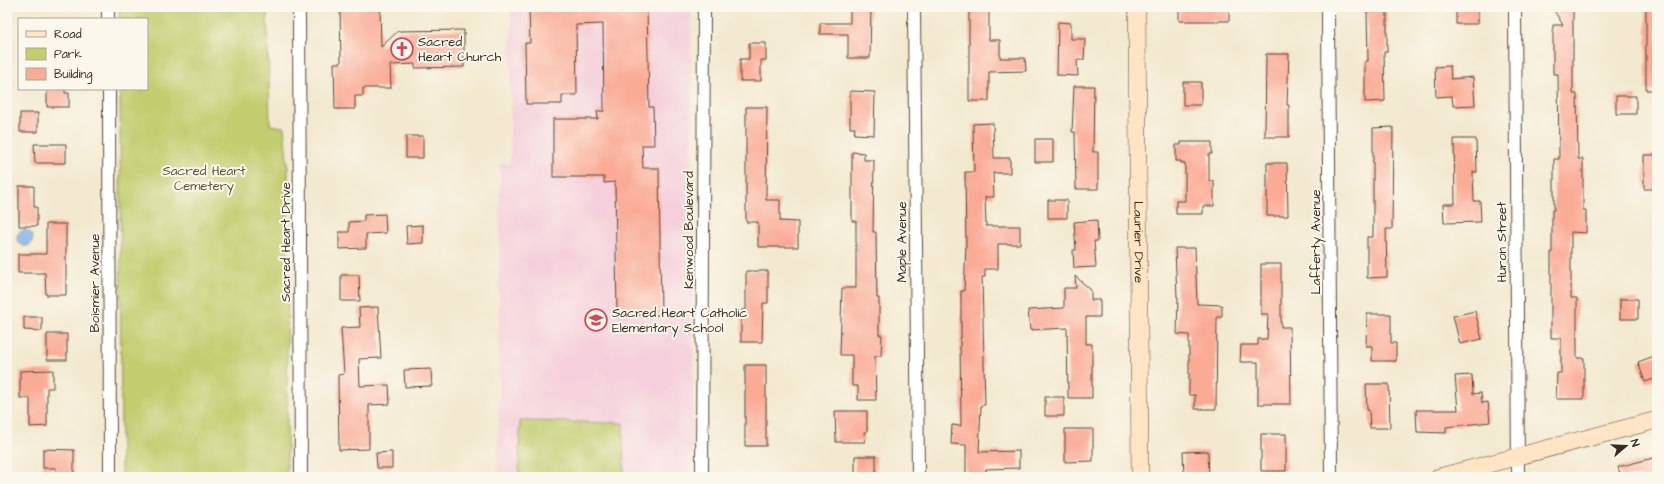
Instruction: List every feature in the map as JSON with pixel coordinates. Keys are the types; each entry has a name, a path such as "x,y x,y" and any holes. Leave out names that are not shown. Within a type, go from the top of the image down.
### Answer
{"street":[{"path":"108,7 108,18"},
{"name":"Sacred Heart Drive","path":"299,7 301,477"},
{"name":"Kenwood Boulevard","path":"702,477 704,7"},
{"name":"Maple Avenue","path":"914,7 918,477"},
{"name":"Laurier Drive","path":"1137,7 1140,477"},
{"name":"Lafferty Avenue","path":"1328,7 1332,477"},
{"name":"Huron Street","path":"1515,7 1518,477"},
{"name":"Boismier Avenue","path":"109,90 110,477"},
{"path":"1439,477 1657,420"}],"shaded area":[{"name":"Sacred Heart Catholic Elementary School","path":"511,7 691,7 694,477 498,477 500,164 510,163"}],"green space":[{"name":"Sacred Heart Cemetery","path":"267,8 270,125 284,127 288,170 287,477 121,477 120,90 148,90 148,18 119,18 119,10"},
{"path":"520,421 623,423 624,477 519,477"}],"water":[{"path":"22,230 28,230 33,235 31,244 28,246 22,246 17,241 17,235"}],"building":[{"name":"Sacred Heart Church","path":"340,7 380,7 381,47 398,31 464,30 464,67 415,68 415,64 390,65 391,88 363,88 363,96 355,96 355,109 335,109 334,63 341,63"},
{"name":"Sacred Heart Catholic Elementary School","path":"529,7 647,7 649,107 653,107 654,145 642,145 643,168 659,168 661,315 617,315 615,182 604,183 604,177 553,177 553,119 598,119 597,111 604,111 603,24 576,25 577,95 562,95 562,104 526,104 525,43 530,43"},
{"path":"850,7 871,7 870,58 848,58 848,34 820,34 820,23 850,23"},
{"path":"969,7 989,7 989,40 1000,40 1000,58 1025,58 1026,71 989,72 989,101 969,101"},
{"path":"1179,7 1229,7 1229,21 1179,21"},
{"path":"1456,7 1478,7 1478,24 1456,24"},
{"path":"1552,7 1573,7 1573,94 1577,94 1578,159 1583,159 1583,210 1586,210 1586,233 1571,232 1571,298 1577,298 1577,358 1584,358 1584,399 1556,399 1557,373 1561,373 1561,338 1551,338 1551,252 1552,210 1554,210 1554,159 1559,159 1558,74 1553,74 1553,25 1563,25"},
{"path":"1646,7 1657,7 1657,90 1646,90"},
{"path":"1367,12 1387,12 1387,52 1384,52 1385,101 1365,102 1365,61 1368,61"},
{"path":"1058,22 1071,23 1071,39 1085,39 1084,60 1077,60 1078,76 1057,75"},
{"path":"749,43 766,43 766,60 761,60 761,81 740,81 740,59 749,59"},
{"path":"1266,54 1289,54 1287,105 1289,105 1289,137 1265,137"},
{"path":"1450,66 1451,79 1473,77 1475,105 1453,106 1452,96 1436,97 1435,67"},
{"path":"1183,82 1201,82 1201,105 1183,105"},
{"path":"1074,86 1094,86 1093,152 1098,152 1098,189 1076,189 1075,132 1072,132"},
{"path":"47,90 65,90 65,93 69,93 69,107 47,107"},
{"path":"850,91 875,92 874,135 854,134 855,128 850,128"},
{"path":"1616,96 1636,96 1636,114 1616,114"},
{"path":"746,107 767,107 766,200 780,200 780,221 798,222 798,247 758,247 758,222 746,222"},
{"path":"20,113 38,113 38,132 20,132"},
{"path":"993,123 994,158 1010,158 1010,173 993,173 994,197 985,197 986,226 1020,226 1020,244 998,244 998,269 985,269 985,277 982,277 985,405 981,405 979,452 1019,451 1019,468 986,469 986,477 966,477 966,445 951,444 952,425 961,426 960,338 961,291 964,291 966,245 965,172 974,172 973,124"},
{"path":"1393,127 1392,229 1386,229 1387,277 1367,278 1367,237 1373,237 1373,128"},
{"path":"406,136 423,136 423,158 406,158"},
{"path":"1035,139 1053,139 1053,162 1035,162"},
{"path":"1454,139 1476,139 1477,172 1473,172 1474,201 1480,201 1481,222 1444,223 1443,204 1455,204"},
{"path":"1181,142 1212,142 1212,154 1209,154 1209,181 1214,181 1214,206 1203,206 1203,214 1176,214 1176,201 1185,201 1185,163 1176,161 1176,145 1181,145"},
{"path":"34,144 66,144 66,163 35,163"},
{"path":"852,152 864,153 864,160 874,160 873,232 876,232 879,335 882,335 881,356 875,356 876,400 858,400 858,386 852,386 852,355 840,355 842,288 856,288 856,221 852,221"},
{"path":"1644,155 1657,155 1657,189 1644,189"},
{"path":"1267,163 1287,163 1288,216 1267,216"},
{"path":"19,186 34,186 34,207 37,207 37,226 19,226"},
{"path":"1048,200 1067,200 1067,218 1048,218"},
{"path":"385,214 386,233 366,234 366,248 339,249 339,232 349,232 349,222 364,221 364,215"},
{"path":"1097,220 1098,241 1094,241 1096,267 1074,268 1073,250 1076,250 1074,222"},
{"path":"46,224 66,224 66,295 46,295 45,273 18,273 18,254 46,254"},
{"path":"423,225 423,243 407,244 406,226"},
{"path":"1175,248 1195,248 1197,304 1222,305 1222,317 1217,317 1216,409 1195,409 1195,395 1189,395 1189,335 1177,334 1178,297"},
{"path":"1261,264 1281,264 1281,327 1290,327 1291,404 1258,404 1258,362 1240,362 1241,345 1258,345 1258,339 1267,339 1268,314 1261,314"},
{"path":"746,271 768,271 768,303 763,303 762,342 741,342 741,310 746,310"},
{"path":"341,275 359,275 360,301 341,301"},
{"path":"1075,276 1091,290 1091,300 1100,300 1100,317 1086,317 1086,344 1092,344 1092,398 1068,398 1067,328 1030,330 1028,310 1064,308 1064,288 1076,288"},
{"path":"1620,299 1638,299 1638,319 1620,319"},
{"path":"378,307 381,358 359,359 360,386 389,385 390,404 369,405 369,449 339,450 338,375 344,374 341,328 360,327 359,308"},
{"path":"1475,311 1482,339 1460,344 1453,316"},
{"path":"1367,314 1391,314 1391,343 1396,343 1396,361 1372,361 1372,346 1366,346"},
{"path":"24,317 42,317 42,331 24,330"},
{"path":"47,334 67,334 67,360 47,360"},
{"path":"1657,355 1657,378 1645,382 1638,362"},
{"path":"745,365 766,365 766,446 745,446"},
{"path":"431,369 432,386 405,387 404,370"},
{"path":"53,370 53,388 47,388 47,426 30,427 30,398 20,398 20,371"},
{"path":"1472,375 1473,394 1481,393 1482,403 1488,402 1490,422 1446,427 1446,433 1417,432 1416,410 1458,410 1455,376"},
{"path":"1366,384 1389,384 1390,428 1370,428 1369,410 1367,410"},
{"path":"1045,397 1064,397 1064,416 1045,416"},
{"path":"835,411 867,411 867,432 864,432 865,442 836,442"},
{"path":"1065,429 1093,429 1093,461 1065,462"},
{"path":"1261,434 1286,434 1286,471 1261,471"},
{"path":"43,449 74,450 74,477 56,477 56,468 43,468"},
{"path":"1208,451 1209,477 1184,477 1183,452"},
{"path":"392,452 392,468 377,468 376,453"},
{"path":"855,456 876,456 876,475 855,475"},
{"path":"1657,457 1657,477 1621,477 1618,467"}],"place":[{"name":"Sacred Heart Church","path":"402,49"},
{"name":"Sacred Heart Catholic Elementary School","path":"596,320"}]}
